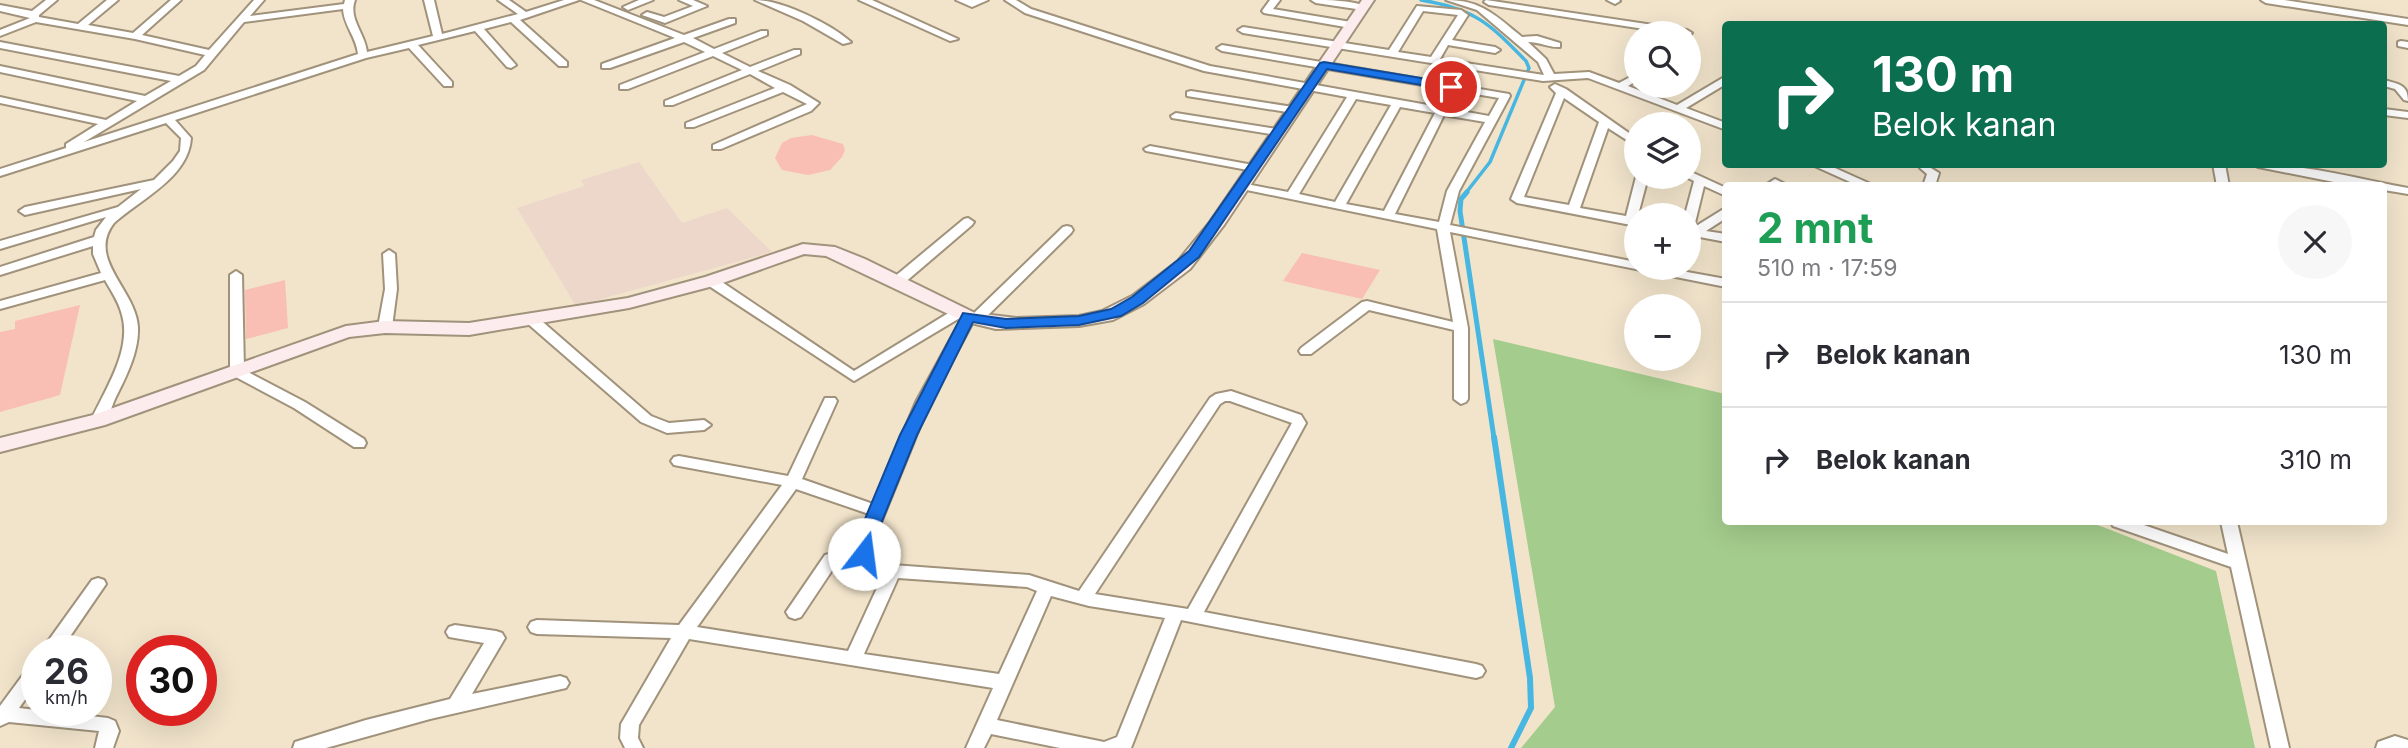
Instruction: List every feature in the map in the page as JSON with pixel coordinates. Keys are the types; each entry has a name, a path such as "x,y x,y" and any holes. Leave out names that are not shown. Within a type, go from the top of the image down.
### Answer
{"street":[{"path":"0,33 34,17 52,0"},
{"path":"80,27 113,0"},
{"path":"135,36 176,0"},
{"path":"55,157 201,66 258,0"},
{"path":"429,0 438,36"},
{"path":"503,0 526,15"},
{"path":"0,173 363,56 513,19 574,0"},
{"path":"586,0 714,52 812,101 813,105 717,146"},
{"path":"611,0 662,20 702,6 684,0"},
{"path":"628,7 648,0"},
{"path":"760,0 846,41"},
{"path":"772,4 785,0"},
{"path":"864,0 953,39"},
{"path":"961,0 971,4 984,0"},
{"path":"1010,0 1028,11 1200,66 1491,120"},
{"path":"1275,0 1267,12 1350,25"},
{"path":"1316,0 1365,4"},
{"path":"1451,0 1520,40 1542,61 1543,78"},
{"path":"2266,0 2408,22"},
{"path":"1392,53 1420,8 1468,9 1490,1 1624,23"},
{"path":"239,20 349,3 349,20 360,40 363,56"},
{"path":"0,445 98,420 346,332 385,327 454,330 629,303 711,281 803,249 829,251 968,316 1006,324 1048,323 1116,313 1138,300 1189,261 1365,4"},
{"path":"0,8 211,54"},
{"path":"1434,60 1468,9"},
{"path":"513,19 563,64"},
{"path":"606,66 732,20"},
{"path":"477,27 511,65"},
{"path":"1243,30 1543,78 1589,75 1722,125"},
{"path":"624,87 764,33"},
{"path":"1520,40 1537,38 1557,45"},
{"path":"1446,42 1495,50"},
{"path":"410,43 448,84"},
{"path":"0,45 177,79"},
{"path":"1222,48 1505,96 1453,191 1447,230 1461,328 1461,399"},
{"path":"669,103 797,52"},
{"path":"1191,78 1200,66"},
{"path":"0,69 147,100"},
{"path":"1543,78 1624,134"},
{"path":"1679,108 1722,81"},
{"path":"2387,84 2399,87 2408,98"},
{"path":"691,125 786,87"},
{"path":"1562,92 1517,199 1624,219"},
{"path":"1191,94 1293,110"},
{"path":"1291,197 1353,96"},
{"path":"0,100 107,123"},
{"path":"1338,207 1397,103"},
{"path":"1387,217 1441,111"},
{"path":"2387,112 2408,115"},
{"path":"1176,116 1277,132"},
{"path":"98,420 114,385 131,335 129,310 123,295 102,262 99,240 105,224 122,208 160,182 177,162 186,141 183,132 167,119"},
{"path":"1573,210 1605,121"},
{"path":"1150,149 1252,168"},
{"path":"1926,168 1933,173 1930,182"},
{"path":"2287,168 2340,182"},
{"path":"1844,170 1864,182"},
{"path":"1701,181 1722,191"},
{"path":"25,211 160,182"},
{"path":"1241,186 1447,230 1624,264"},
{"path":"2387,188 2408,191"},
{"path":"0,245 122,208"},
{"path":"1701,225 1722,216"},
{"path":"898,281 968,222"},
{"path":"711,281 856,377 968,316 1067,230"},
{"path":"1701,232 1722,237"},
{"path":"0,271 99,240"},
{"path":"385,327 391,289 388,254"},
{"path":"0,305 109,275"},
{"path":"236,275 237,372"},
{"path":"1701,278 1722,282"},
{"path":"1306,351 1367,305 1461,328"},
{"path":"968,316 923,402 878,511 864,550 871,566 893,571 1029,581 1046,589 1083,598 1184,614 1476,671"},
{"path":"532,320 646,419 667,428 704,425"},
{"path":"237,372 307,408 359,443"},
{"path":"1083,598 1215,401 1231,396 1290,415 1299,423 1184,614 1124,742 1109,748"},
{"path":"634,748 629,738 630,724 684,632 793,482 830,401"},
{"path":"679,461 793,482 878,511"},
{"path":"2128,525 2237,563"},
{"path":"2230,525 2280,748"},
{"path":"795,612 831,559 864,550"},
{"path":"853,659 893,571"},
{"path":"61,635 98,584"},
{"path":"975,748 1002,682 1046,589"},
{"path":"537,627 684,632 1002,682"},
{"path":"455,632 496,638 457,705"},
{"path":"302,748 457,705 560,683"},
{"path":"2,716 21,690"},
{"path":"2,716 101,723 108,726 110,731 104,748"},
{"path":"984,725 1099,748"},
{"path":"2385,748 2395,744 2408,748"}],"shaded area":[{"path":"639,162 682,223 727,208 772,252 576,306 517,208 584,186 581,180"}],"green space":[{"path":"1493,339 1722,393 1722,525 2098,525 2216,571 2255,748 1521,748 1555,707"}],"building":[{"path":"812,135 843,144 845,150 842,157 830,170 808,175 782,170 775,158 782,143 791,138"},
{"path":"1302,253 1380,270 1362,299 1283,281"},
{"path":"285,280 288,328 246,339 245,290"},
{"path":"80,305 60,395 0,412 0,332 15,329 15,321"}],"waterway":[{"path":"1421,0 1455,8 1480,20 1513,48 1529,68 1490,162 1465,194"},
{"path":"1467,192 1461,199 1460,211 1494,438"},
{"path":"1494,437 1530,678 1531,708 1511,748"}],"route":[{"path":"864,554 871,526 923,402 969,317 1006,324 1079,321 1116,313 1138,300 1184,265 1194,254 1324,65 1451,87"}]}
